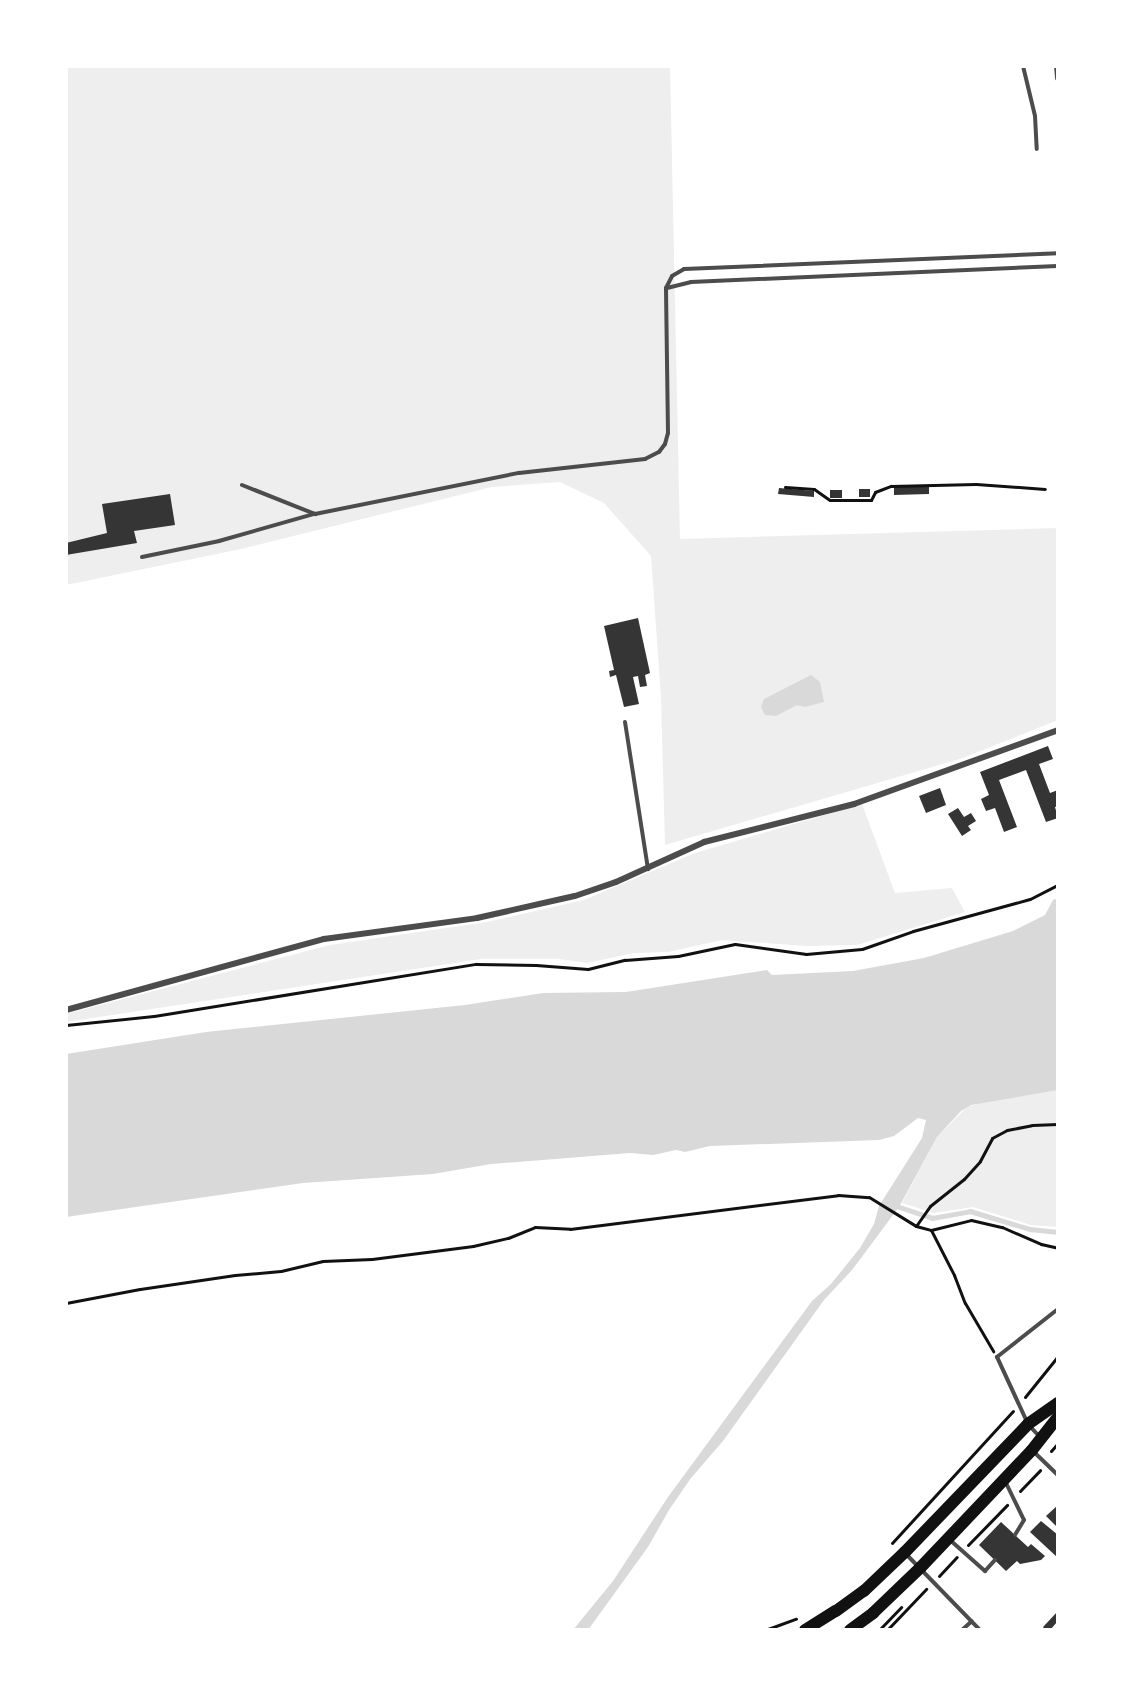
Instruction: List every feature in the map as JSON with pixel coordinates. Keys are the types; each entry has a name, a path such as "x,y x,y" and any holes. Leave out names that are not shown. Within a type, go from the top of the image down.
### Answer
{"main road":[{"path":"804,1630 864,1591 905,1552 1028,1424 1058,1403"},
{"path":"850,1630 873,1613 921,1567 1032,1450 1058,1419"}],"street":[{"path":"1057,66 1058,78"},
{"path":"66,1010 324,939 477,918 575,896 648,869 671,855 704,842 854,804 1058,730"}],"lane":[{"path":"1023,66 1035,116 1037,149"},
{"path":"142,557 219,542 315,514 519,472 645,459 659,452 665,444 668,433 666,288 672,276 684,269 1058,253"},
{"path":"666,288 692,282 1058,267"},
{"path":"242,485 315,514"},
{"path":"625,722 648,869"},
{"path":"1042,1438 1028,1424 997,1357 1058,1309"},
{"path":"1032,1450 1058,1475"},
{"path":"1004,1480 1024,1520 1015,1535"},
{"path":"948,1538 985,1571 994,1560"},
{"path":"905,1552 980,1630"},
{"path":"962,1630 972,1621"}],"path":[{"path":"785,488 814,489 830,500 871,500 875,492 891,486 976,484 1046,489"},
{"path":"66,1025 154,1016 476,964 588,969 625,960 678,956 735,944 806,954 862,949 912,931 1030,899 1058,885"},
{"path":"916,1226 930,1206 964,1179 992,1138 1007,1130 1032,1125 1058,1124"},
{"path":"66,1303 140,1289 235,1275 281,1271 323,1261 372,1259 473,1246 508,1238 535,1227 570,1229 735,1206 838,1195 871,1197 916,1226 931,1230 971,1220 1002,1227 1041,1244 1058,1248"},
{"path":"931,1230 954,1275 965,1304 997,1357"},
{"path":"892,1543 1018,1405 1058,1356"},
{"path":"887,1630 1058,1451"},
{"path":"765,1630 804,1616"}],"shaded area":[{"path":"66,66 670,66 680,539 1058,528 1058,720 963,758 665,845 661,698 651,556 604,503 560,482 492,487 241,549 66,585"},
{"path":"811,675 820,682 824,702 805,707 797,705 776,716 765,715 761,707 764,699"},
{"path":"862,804 895,893 952,888 965,912 857,945 806,946 722,940 668,952 634,953 587,963 559,959 481,959 66,1022 66,1014 330,945 487,922 584,900 695,853"},
{"path":"1058,898 1058,1090 971,1105 961,1111 937,1137 899,1207 852,1270 824,1300 723,1441 691,1478 648,1547 588,1630 573,1630 613,1581 668,1497 812,1301 831,1284 860,1248 874,1224 879,1206 922,1138 926,1120 918,1118 894,1136 879,1140 710,1146 685,1152 676,1150 653,1155 630,1153 491,1164 433,1174 303,1183 66,1217 66,1054 206,1032 465,1005 543,993 626,992 767,970 772,975 853,971 924,958 1013,931 1045,915 1053,900"},
{"path":"1058,1090 1058,1227 1031,1225 973,1207 934,1213 902,1203 937,1137 967,1107 983,1102"}],"building":[{"path":"929,486 929,494 894,495 894,487"},
{"path":"779,488 814,491 814,497 778,494"},
{"path":"859,489 870,489 870,497 859,497"},
{"path":"830,490 842,490 842,498 830,498"},
{"path":"170,494 175,525 134,531 137,543 66,555 66,543 107,533 102,504"},
{"path":"638,618 650,673 645,675 647,686 640,687 638,676 633,677 639,704 624,707 616,675 610,677 609,671 614,670 604,626"},
{"path":"1048,746 1053,759 1039,764 1050,793 1058,790 1058,806 1055,807 1058,818 1046,822 1026,770 999,780 1017,827 1004,832 995,808 986,811 981,799 989,795 980,772"},
{"path":"940,788 946,805 926,813 919,796"},
{"path":"958,808 964,817 971,813 976,821 968,826 971,830 962,836 948,814"},
{"path":"1058,1505 1058,1528 1046,1516"},
{"path":"1041,1521 1058,1535 1058,1558 1030,1532"},
{"path":"1001,1522 1028,1547 1031,1544 1045,1556 1041,1560 1020,1564 1017,1561 1006,1571 979,1545"},
{"path":"1058,1611 1058,1621 1050,1630 1045,1630 1043,1627"}],"waterway":[{"path":"899,1207 932,1218 970,1211 1030,1229 1058,1232"}]}
